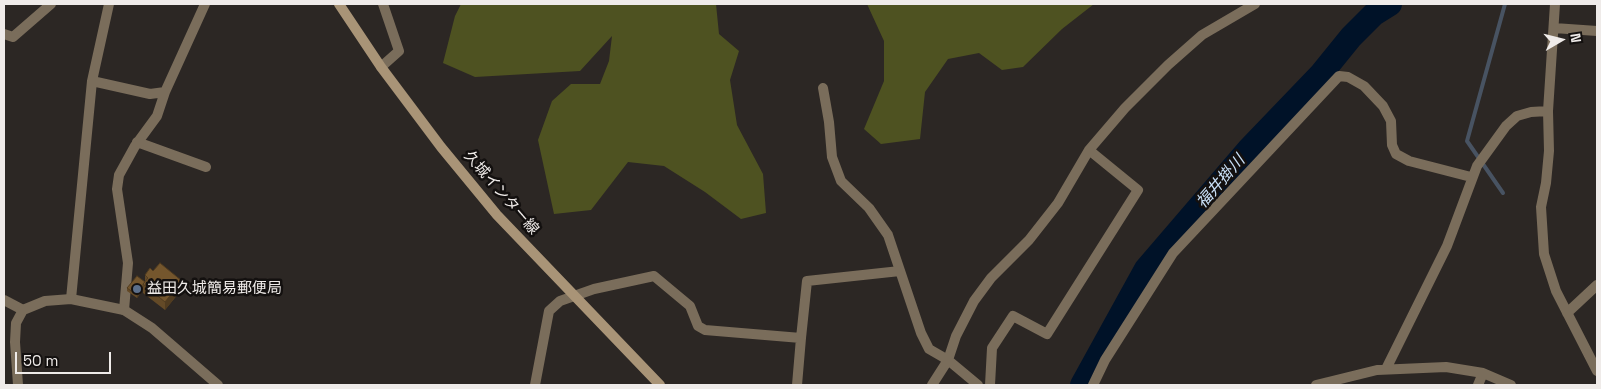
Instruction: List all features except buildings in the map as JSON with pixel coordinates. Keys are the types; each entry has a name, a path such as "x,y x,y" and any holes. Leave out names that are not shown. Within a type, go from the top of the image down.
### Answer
{"main road":[{"name":"久城インター線","path":"339,4 381,67 441,147 497,215 660,385"}],"street":[{"path":"4,34 13,37 51,4"},
{"path":"71,299 92,81 109,4"},
{"path":"124,310 128,263 118,189 119,175 137,142 157,116 205,4"},
{"path":"381,67 399,51 383,4"},
{"path":"932,385 948,360 956,336 974,302 991,278 1029,240 1058,203 1089,150 1125,108 1168,65 1202,36 1255,4"},
{"path":"1555,4 1548,112 1549,151 1546,183 1541,207 1544,254 1556,291 1597,371"},
{"path":"1554,28 1597,31"},
{"path":"1093,385 1110,352 1172,253 1339,76 1348,77 1364,86 1384,106 1391,121 1392,145 1396,154 1409,161 1472,177"},
{"path":"92,81 150,94 166,92"},
{"path":"823,88 829,122 832,157 841,181 869,208 888,235 921,333 929,348 948,360 978,385"},
{"path":"1386,368 1447,246 1472,177 1506,126 1517,116 1531,112 1548,112"},
{"path":"137,142 206,166"},
{"path":"990,385 992,348 1013,316 1046,334 1138,190 1089,150"},
{"path":"797,385 807,281 900,272"},
{"path":"535,385 549,311 560,301 594,289 654,276 690,306 698,326 706,330 801,338"},
{"path":"1567,313 1597,285"},
{"path":"18,385 15,342 16,323 23,310 45,301 71,299 124,310 152,328 218,385"},
{"path":"4,300 23,310"},
{"path":"1316,385 1386,368 1446,367 1483,373 1511,385"},
{"path":"1478,385 1483,373"}],"green space":[{"path":"461,4 716,4 719,34 739,51 730,80 737,125 763,174 766,213 741,219 705,192 664,166 628,162 591,210 554,214 538,140 552,101 571,84 600,84 609,61 612,36 580,71 475,77 443,63 455,16"},
{"path":"867,4 1094,4 1062,29 1023,67 1002,70 979,53 948,59 925,92 920,139 881,144 864,129 884,81 884,41"}],"waterway":[{"name":"福井掛川","path":"1082,385 1146,269 1249,149 1321,74 1351,37 1374,14 1390,4"},
{"path":"1503,193 1467,141 1505,4"}],"place":[{"name":"益田久城簡易郵便局","path":"137,289"}]}
